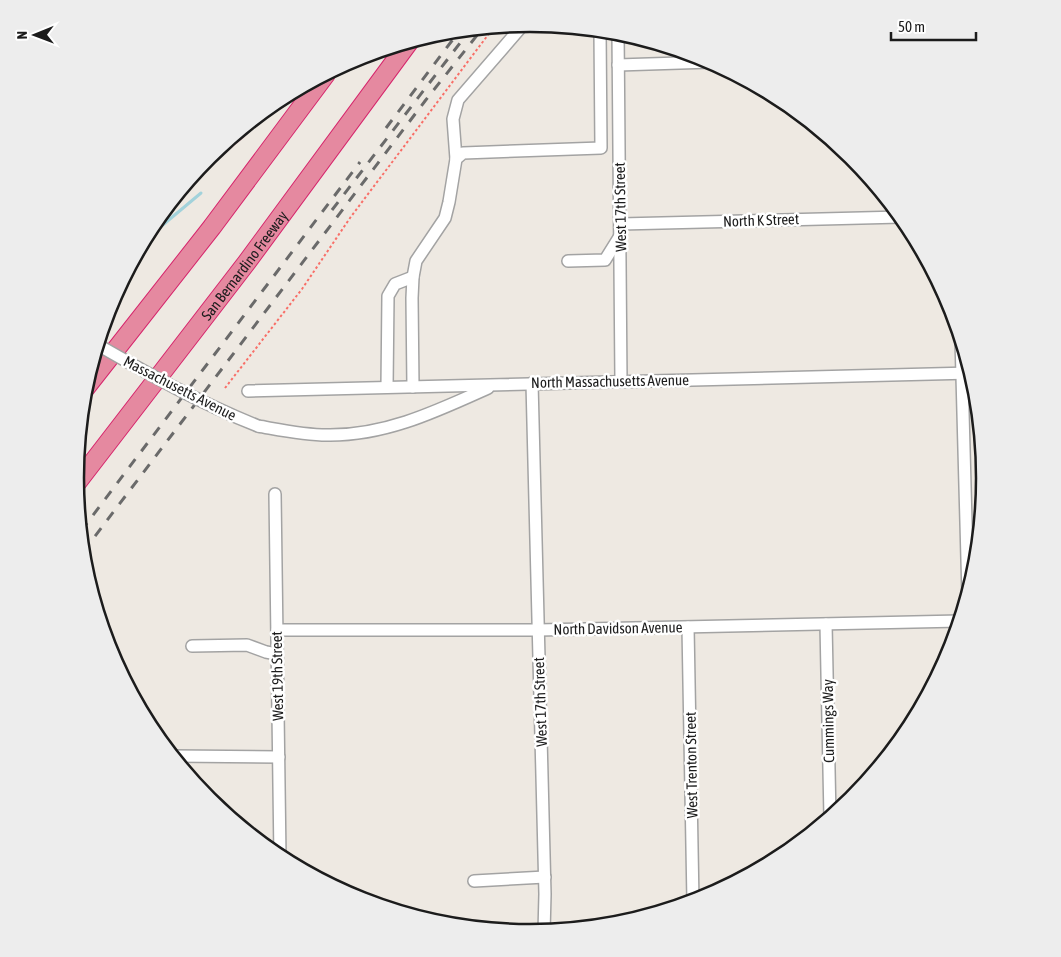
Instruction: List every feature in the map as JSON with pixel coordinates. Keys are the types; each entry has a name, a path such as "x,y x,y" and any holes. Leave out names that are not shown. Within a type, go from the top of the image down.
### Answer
{"highway":[{"name":"San Bernardino Freeway","path":"84,473 247,262 402,52"},
{"path":"98,373 212,227 316,87"}],"street":[{"path":"413,387 413,277 416,261 445,218 456,159 453,119 458,100 516,32"},
{"path":"456,159 463,153 601,148 600,38"},
{"name":"West 17th Street","path":"618,41 621,381"},
{"path":"618,65 692,63"},
{"name":"North K Street","path":"621,229 891,216"},
{"path":"568,261 605,260 621,229"},
{"path":"387,387 388,296 395,284 413,277"},
{"name":"Massachusetts Avenue","path":"104,349 180,392 217,410 258,426 328,435 380,430 411,421 494,385"},
{"name":"North Massachusetts Avenue","path":"248,391 964,373"},
{"name":"West 17th Street","path":"532,383 545,877 544,924"},
{"path":"966,383 968,567"},
{"name":"West 19th Street","path":"275,494 280,847"},
{"name":"North Davidson Avenue","path":"277,630 538,630 953,622"},
{"name":"Cummings Way","path":"826,624 830,809"},
{"name":"West Trenton Street","path":"688,627 693,894"},
{"path":"192,646 247,645 277,654"},
{"path":"182,756 278,757"},
{"path":"474,881 545,877"}],"path":[{"path":"225,388 302,289 350,218 489,34"}],"shaded area":[{"path":"246,135 244,138 221,157"}],"waterway":[{"path":"166,222 201,193"}],"railway":[{"path":"89,544 425,101 477,35"},
{"path":"332,210 464,37"},
{"path":"386,128 453,39"},
{"path":"87,524 360,162"}]}
